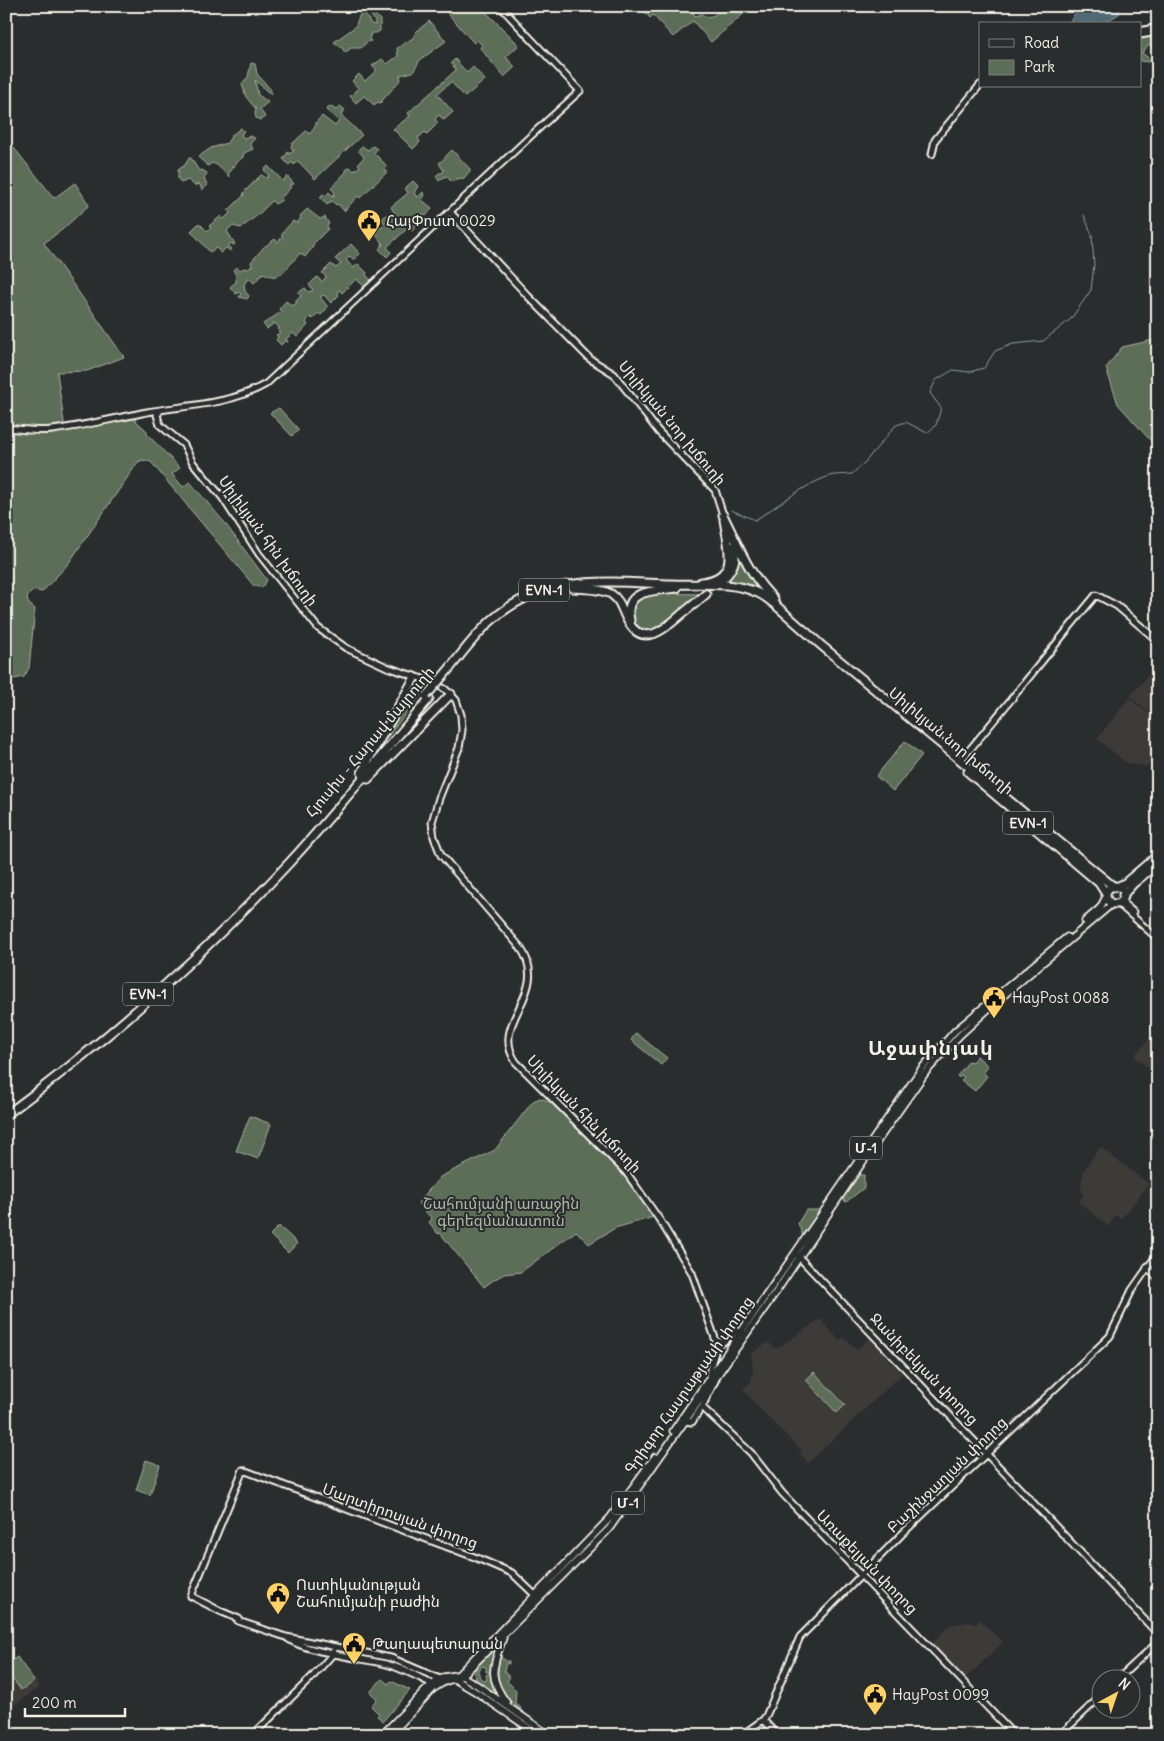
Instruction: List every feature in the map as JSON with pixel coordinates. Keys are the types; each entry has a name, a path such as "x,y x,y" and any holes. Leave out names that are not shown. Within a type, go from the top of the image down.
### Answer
{"highway":[{"path":"720,582 732,570 736,556 723,515"},
{"path":"668,584 708,581 725,570 730,558 730,552 723,515"},
{"path":"723,515 742,557 755,578 813,638"},
{"name":"Հյուսիս - Հարավ մայրուղի","path":"454,667 476,636 493,619 512,605 538,592 561,585 586,582 728,586 751,590 767,598 813,638"},
{"name":"Հյուսիս - Հարավ մայրուղի","path":"6,1115 100,1041 198,954 290,862 357,786 454,667 487,630 510,611 542,595 573,588 600,586 742,592 758,598 776,611"},
{"path":"573,588 598,590 610,594 618,601 629,624 634,629 647,634 658,633 666,628 706,594"},
{"path":"634,629 630,621 629,610 631,602 637,596 645,591 677,588"},
{"name":"Սիլիկյան նոր խճուղի","path":"776,611 1115,887"},
{"name":"Սիլիկյան նոր խճուղի","path":"813,638 821,647 1099,883 1106,895"},
{"path":"362,773 415,677"},
{"path":"357,786 366,781 451,694"},
{"name":"Հյուսիս - Հարավ մայրուղի","path":"6,1110 106,1031 193,954 312,831 428,698"},
{"path":"1158,855 1125,883 1108,890 1106,895 1114,904 1158,863"},
{"path":"1115,887 1121,890 1123,897"}],"main road":[{"name":"Մ-1","path":"797,1255 902,1095 939,1048 955,1031 1100,908 1106,895"},
{"name":"Մ-1","path":"797,1255 926,1072 938,1058 997,1001 1114,904"},
{"name":"Գրիգոր Հասրաթյանի փողոց","path":"457,1677 504,1634 621,1504 797,1255"},
{"name":"Գրիգոր Հասրաթյանի փողոց","path":"457,1677 609,1529 717,1376 743,1332"},
{"path":"504,1634 493,1671 499,1690 512,1709"},
{"name":"Մ-1","path":"390,1735 434,1689 444,1682 457,1677"},
{"path":"457,1677 539,1735"},
{"path":"382,1735 433,1684 440,1679 457,1677 512,1709 549,1735"}],"street":[{"path":"6,428 51,430 236,398 266,384 580,91 500,6"},
{"path":"1142,31 1158,27"},
{"path":"1142,35 1158,32"},
{"path":"932,154 935,140 979,86"},
{"name":"Սիլիկյան նոր խճուղի","path":"450,212 568,337 590,358 614,374 658,431 715,490 723,515"},
{"name":"Սիլիկյան հին խճուղի","path":"161,410 157,415 160,425 184,445 193,463 222,496 259,554 318,628 346,648 387,667 445,689 451,694 459,707 462,730 457,755 439,798 432,822 434,837 441,855 520,947 528,960 530,968 529,981 523,1002 508,1033 508,1048 516,1062 626,1172 660,1221 692,1273 716,1341"},
{"path":"961,760 1096,595 1117,606 1158,641"},
{"path":"1123,897 1124,904 1158,934"},
{"path":"1114,904 1121,906 1158,939"},
{"name":"Բաշինջաղյան փողոց","path":"763,1720 800,1637 986,1453 1110,1336 1132,1290 1158,1252"},
{"name":"Ջանիբեկյան փողոց","path":"797,1255 1158,1634"},
{"path":"1147,1267 1158,1277"},
{"path":"709,1377 711,1365 717,1352 716,1341 723,1342 734,1332 743,1332"},
{"path":"684,1422 692,1422 702,1407 717,1376"},
{"name":"Առաքելյան փողոց","path":"702,1407 751,1453 782,1493 1014,1735"},
{"name":"Մարտիրոսյան փողոց","path":"286,1637 239,1620 191,1596 243,1470 512,1573 537,1598"},
{"path":"286,1637 391,1658 440,1679"},
{"path":"286,1637 291,1642 388,1664 433,1684"},
{"path":"1130,1668 1158,1642"},
{"path":"254,1735 314,1675 336,1647"},
{"path":"388,1664 391,1658"},
{"path":"424,1680 428,1678 428,1674"},
{"path":"1060,1735 1092,1705"},
{"path":"742,1735 763,1720 777,1735"}],"shaded area":[{"path":"1150,673 1158,679 1158,719 1130,697"},
{"path":"1129,698 1158,721 1158,753 1148,766 1128,764 1097,739"},
{"path":"1158,1029 1158,1076 1134,1056"},
{"path":"1100,1147 1149,1184 1121,1219 1116,1215 1108,1226 1079,1202 1083,1196 1081,1184 1084,1170"},
{"path":"820,1319 839,1340 843,1337 857,1350 869,1338 902,1374 808,1463 800,1453 802,1451 759,1408 743,1389 751,1382 753,1369 751,1354 768,1342 776,1349"},
{"path":"980,1620 1003,1642 966,1678 932,1644 949,1625 968,1622 976,1624"},
{"path":"17,1656 40,1687 7,1710 6,1664"}],"green space":[{"path":"441,6 480,6 519,45 506,57 515,67 504,77 480,48 482,45 477,40 474,43"},
{"path":"645,6 696,6 697,9 693,13 697,16 701,14 712,16 721,7 724,9 728,6 748,6 748,10 711,42 693,21 673,37 653,15 650,18 643,10"},
{"path":"370,11 380,20 380,31 371,33 369,39 371,41 361,48 351,48 345,53 334,42 355,27 361,12 364,12 371,24 375,25"},
{"path":"429,21 446,41 420,60 413,72 400,75 401,79 380,103 378,102 374,105 364,96 356,103 350,96 358,88 352,81 359,74 365,81 377,70 372,66 382,59 387,64 398,56 397,48 413,38 416,32"},
{"path":"1158,35 1158,42 1155,43 1157,50 1155,51 1149,45 1142,53 1142,39"},
{"path":"1142,53 1151,60 1149,62 1142,61"},
{"path":"455,59 467,73 473,67 485,80 465,97 451,82 437,94 453,112 444,120 439,115 435,119 438,123 427,134 425,132 418,138 420,142 413,149 393,129 410,116 408,113 456,70 451,63"},
{"path":"251,63 255,64 257,74 271,90 270,94 255,80 258,95 268,102 260,109 265,117 260,120 256,118 256,109 246,97 242,84 248,77"},
{"path":"330,106 336,110 340,106 345,110 341,115 362,135 315,179 298,161 294,165 292,162 289,165 283,159 288,152 289,154 294,151 291,147 292,144 306,131 310,134 316,122 322,116 335,126 339,121 326,110"},
{"path":"241,128 244,131 241,135 244,138 249,136 255,138 250,144 253,149 244,153 235,166 231,167 232,170 228,174 230,177 217,165 212,163 208,166 198,157 211,148 227,143 232,135"},
{"path":"6,138 54,198 75,183 89,205 63,229 44,243 124,357 87,371 57,372 65,430 133,418 180,468 172,474 183,487 190,482 224,522 267,580 263,587 254,586 151,462 143,460 138,462 68,564 42,592 34,590 27,596 28,603 35,609 29,668 24,677 14,679 6,678 6,337 9,335 6,320"},
{"path":"362,146 368,150 373,146 377,149 374,153 387,166 385,169 387,172 360,198 358,196 344,211 338,204 336,205 332,201 327,205 320,197 323,194 326,196 329,192 333,196 335,193 331,188 346,170 350,167 354,171 360,166 358,164 364,157 358,150"},
{"path":"452,150 470,171 463,179 459,178 452,182 446,176 439,181 436,176 444,171 439,163"},
{"path":"189,158 191,158 199,171 202,170 207,173 204,179 208,185 202,190 199,183 195,186 188,180 181,183 178,178 178,170 185,165"},
{"path":"268,166 283,181 287,176 294,184 289,185 291,187 281,198 282,200 275,204 272,201 241,228 232,226 227,231 235,244 231,243 228,246 231,251 226,248 221,253 216,248 210,252 191,231 199,223 207,231 211,228 209,226 221,216 224,219 230,213 228,211 244,195 243,193 261,175 267,178 269,176 264,170"},
{"path":"413,181 418,186 414,193 418,197 423,192 425,195 422,200 432,208 426,216 423,214 416,220 418,224 412,231 408,228 387,247 391,252 387,257 379,249 383,244 376,235 372,237 367,232 376,223 381,228 385,224 382,219 387,214 390,216 395,214 391,207 408,193 405,188"},
{"path":"307,209 320,219 325,217 329,224 327,226 328,229 313,244 313,247 305,257 300,253 281,274 273,276 263,273 254,283 249,278 244,284 245,291 249,296 247,299 239,297 241,294 239,292 236,294 230,287 236,282 236,275 233,270 236,267 240,270 248,269 252,266 251,262 264,247 275,239 278,242 282,237 282,233 293,221 297,223 301,218 300,216"},
{"path":"351,244 360,254 354,260 350,256 346,260 353,268 358,264 373,282 366,288 356,279 342,293 340,290 337,292 339,295 331,303 324,295 320,297 328,307 321,315 318,313 313,319 310,317 306,322 308,325 297,337 293,333 286,339 288,342 285,341 281,345 276,340 278,337 276,335 280,333 279,327 274,323 267,329 263,324 281,312 279,309 286,301 292,306 296,304 296,301 301,296 298,293 305,288 309,292 313,290 309,285 317,277 322,282 326,277 322,273 331,264 336,268 341,264 335,259"},
{"path":"1158,339 1158,449 1118,404 1106,368 1122,347"},
{"path":"279,408 299,430 292,436 270,413"},
{"path":"738,552 765,593 743,584 724,583 736,569"},
{"path":"648,593 702,594 659,629 649,631 643,630 635,624 631,609 637,598"},
{"path":"417,681 429,684 375,753 413,687"},
{"path":"905,741 922,755 893,791 876,776"},
{"path":"636,1033 667,1058 661,1065 631,1040"},
{"path":"977,1056 988,1066 983,1072 987,1076 975,1091 961,1080 964,1077 962,1075 959,1078 957,1076 969,1061 972,1062"},
{"name":"Շահումյանի առաջին գերեզմանատուն","path":"540,1098 550,1102 623,1175 654,1217 615,1228 589,1244 576,1231 521,1272 504,1274 484,1287 440,1233 438,1234 429,1222 432,1219 418,1203 440,1177 495,1150 533,1101"},
{"path":"250,1116 271,1124 258,1159 236,1151"},
{"path":"858,1175 864,1175 864,1188 846,1202 841,1198"},
{"path":"806,1210 818,1210 819,1212 803,1236 798,1223"},
{"path":"279,1226 297,1243 288,1253 270,1235"},
{"path":"814,1372 845,1405 837,1413 806,1380"},
{"path":"146,1460 160,1465 150,1495 136,1490"},
{"path":"497,1647 490,1671 486,1672 486,1667 482,1666 479,1670 479,1675 485,1681 487,1679 486,1675 490,1672 501,1698 478,1682 474,1673 477,1667"},
{"path":"17,1657 34,1681 21,1690 6,1670 6,1665"},
{"path":"501,1657 509,1661 509,1664 506,1663 504,1671 510,1677 507,1681 516,1690 515,1703 521,1708 520,1710 504,1693 501,1686 498,1673"},
{"path":"382,1679 388,1684 391,1681 410,1690 383,1721 377,1716 379,1714 371,1706 377,1699 370,1692"}],"water":[{"path":"1080,6 1121,6 1119,14 1105,22 1069,22"}],"waterway":[{"path":"731,510 755,520 800,490 819,480 832,475 852,474 865,462 896,425 906,422 927,433 936,425 941,408 930,393 936,380 953,370 969,372 984,368 995,351 1013,344 1043,341 1071,319 1091,290 1094,265 1092,235 1084,215"}],"place":[{"name":"ՀայՓոստ 0029","path":"369,242"},
{"name":"HayPost 0088","path":"994,1019"},
{"name":"Ոստիկանության Շահումյանի բաժին","path":"278,1615"},
{"name":"Թաղապետարան","path":"354,1665"},
{"name":"HayPost 0099","path":"875,1716"}],"district":[{"name":"Աջափնյակ","path":"931,1048"}]}
